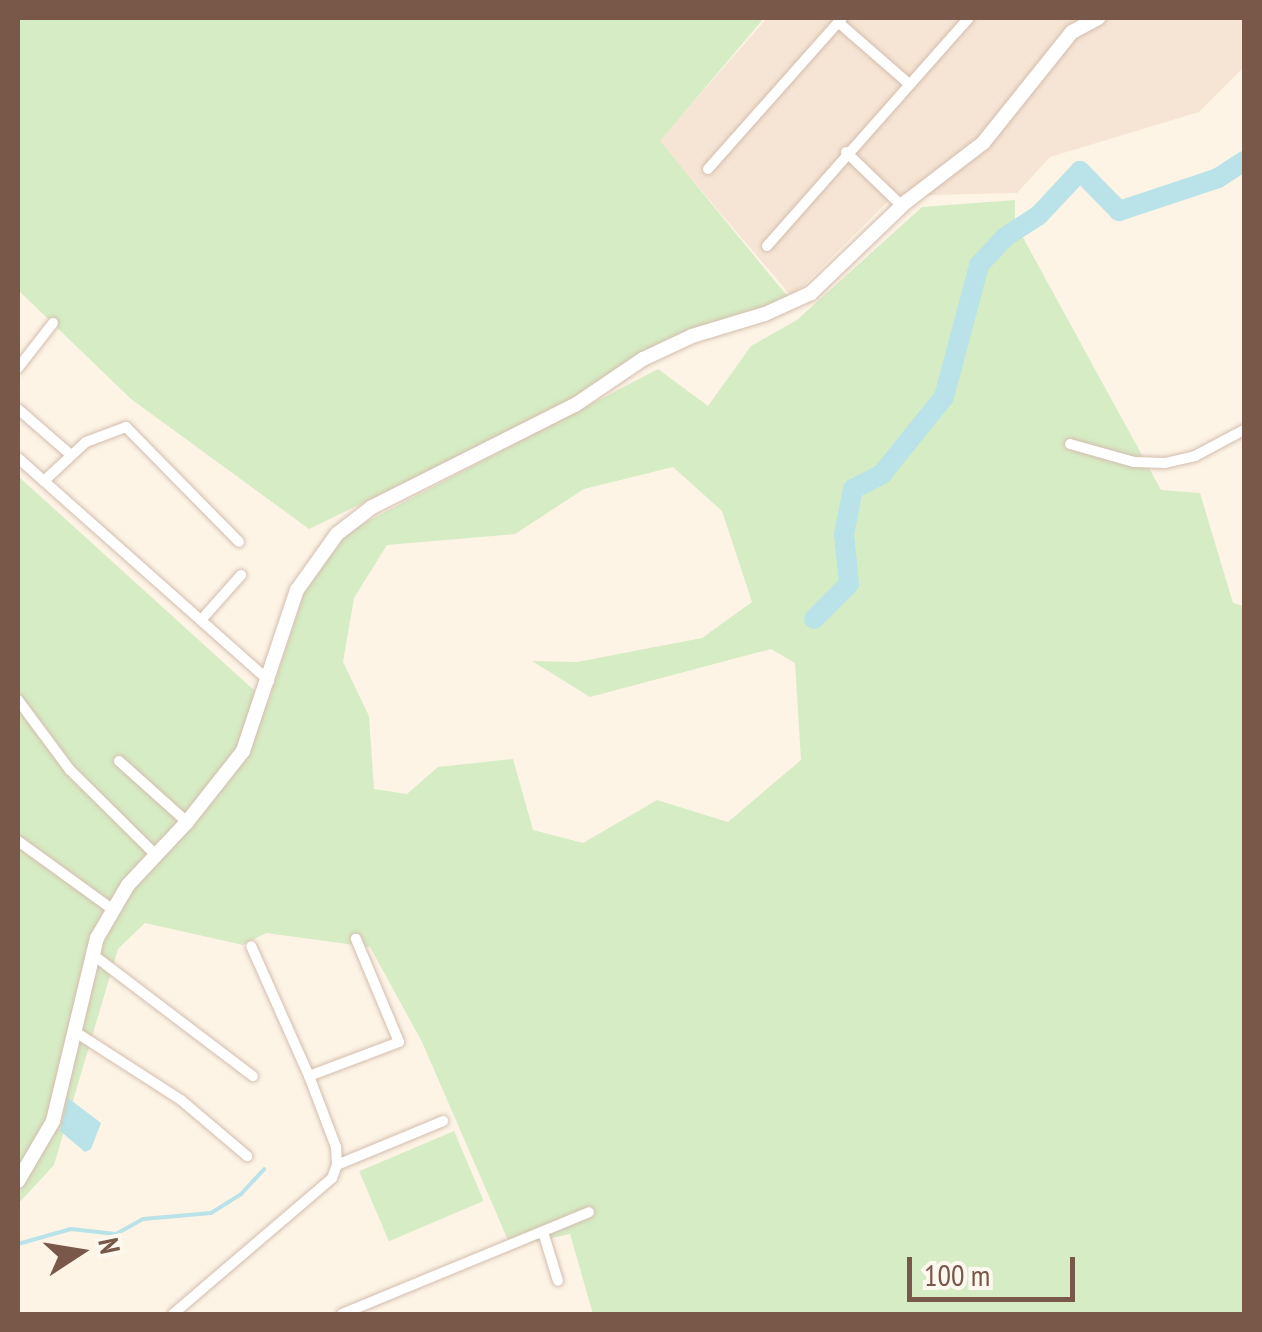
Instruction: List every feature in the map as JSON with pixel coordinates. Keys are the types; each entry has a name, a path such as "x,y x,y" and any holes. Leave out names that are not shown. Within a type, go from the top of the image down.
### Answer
{"main road":[{"path":"18,1181 53,1122 77,1032 92,954 112,908 243,751 306,574 355,517 561,413 658,351 692,336 765,314 810,293 902,206 983,143 1072,32 1098,18"}],"street":[{"path":"767,246 846,152 969,18"},
{"path":"708,169 840,20 909,84"},
{"path":"846,152 902,206"},
{"path":"18,368 52,324"},
{"path":"18,409 70,454"},
{"path":"44,481 70,454 94,438 126,427 239,542"},
{"path":"1070,444 1134,462 1165,463 1195,456 1244,430"},
{"path":"18,458 269,681"},
{"path":"202,619 242,575"},
{"path":"18,700 70,770 156,854"},
{"path":"119,762 187,822"},
{"path":"18,841 112,908"},
{"path":"310,1076 400,1042 356,939"},
{"path":"173,1314 332,1178 337,1164 336,1147 310,1076 251,946"},
{"path":"92,954 253,1076"},
{"path":"77,1032 181,1100 247,1156"},
{"path":"337,1164 443,1121"},
{"path":"342,1314 589,1212"},
{"path":"544,1232 558,1281"}],"shaded area":[{"path":"767,18 1244,18 1244,67 1199,112 1050,157 1017,193 893,196 792,297 659,141"}],"green space":[{"path":"764,18 660,141 788,297 309,529 131,399 18,290 18,21"},
{"path":"1015,200 1015,223 1161,490 1200,493 1233,603 1244,606 1244,1314 593,1314 570,1234 511,1247 422,1042 370,947 266,933 243,945 145,923 118,949 54,1165 18,1204 18,476 268,703 310,575 343,534 658,369 708,406 751,346 797,320 922,207","holes":["673,467 722,511 752,602 702,638 577,662 532,661 590,697 771,649 795,663 801,760 728,822 657,800 583,843 533,830 513,759 438,767 407,794 374,789 369,716 343,662 354,598 387,545 515,534 584,489"]},
{"path":"454,1131 484,1201 389,1241 359,1171"}],"water":[{"path":"68,1098 101,1123 91,1149 85,1152 60,1131"}],"waterway":[{"path":"814,619 849,584 844,534 853,489 882,474 944,397 979,265 1005,237 1039,215 1080,171 1119,211 1218,178 1244,161"},
{"path":"18,1244 71,1229 116,1234 143,1219 211,1213 241,1194 264,1169"}]}
